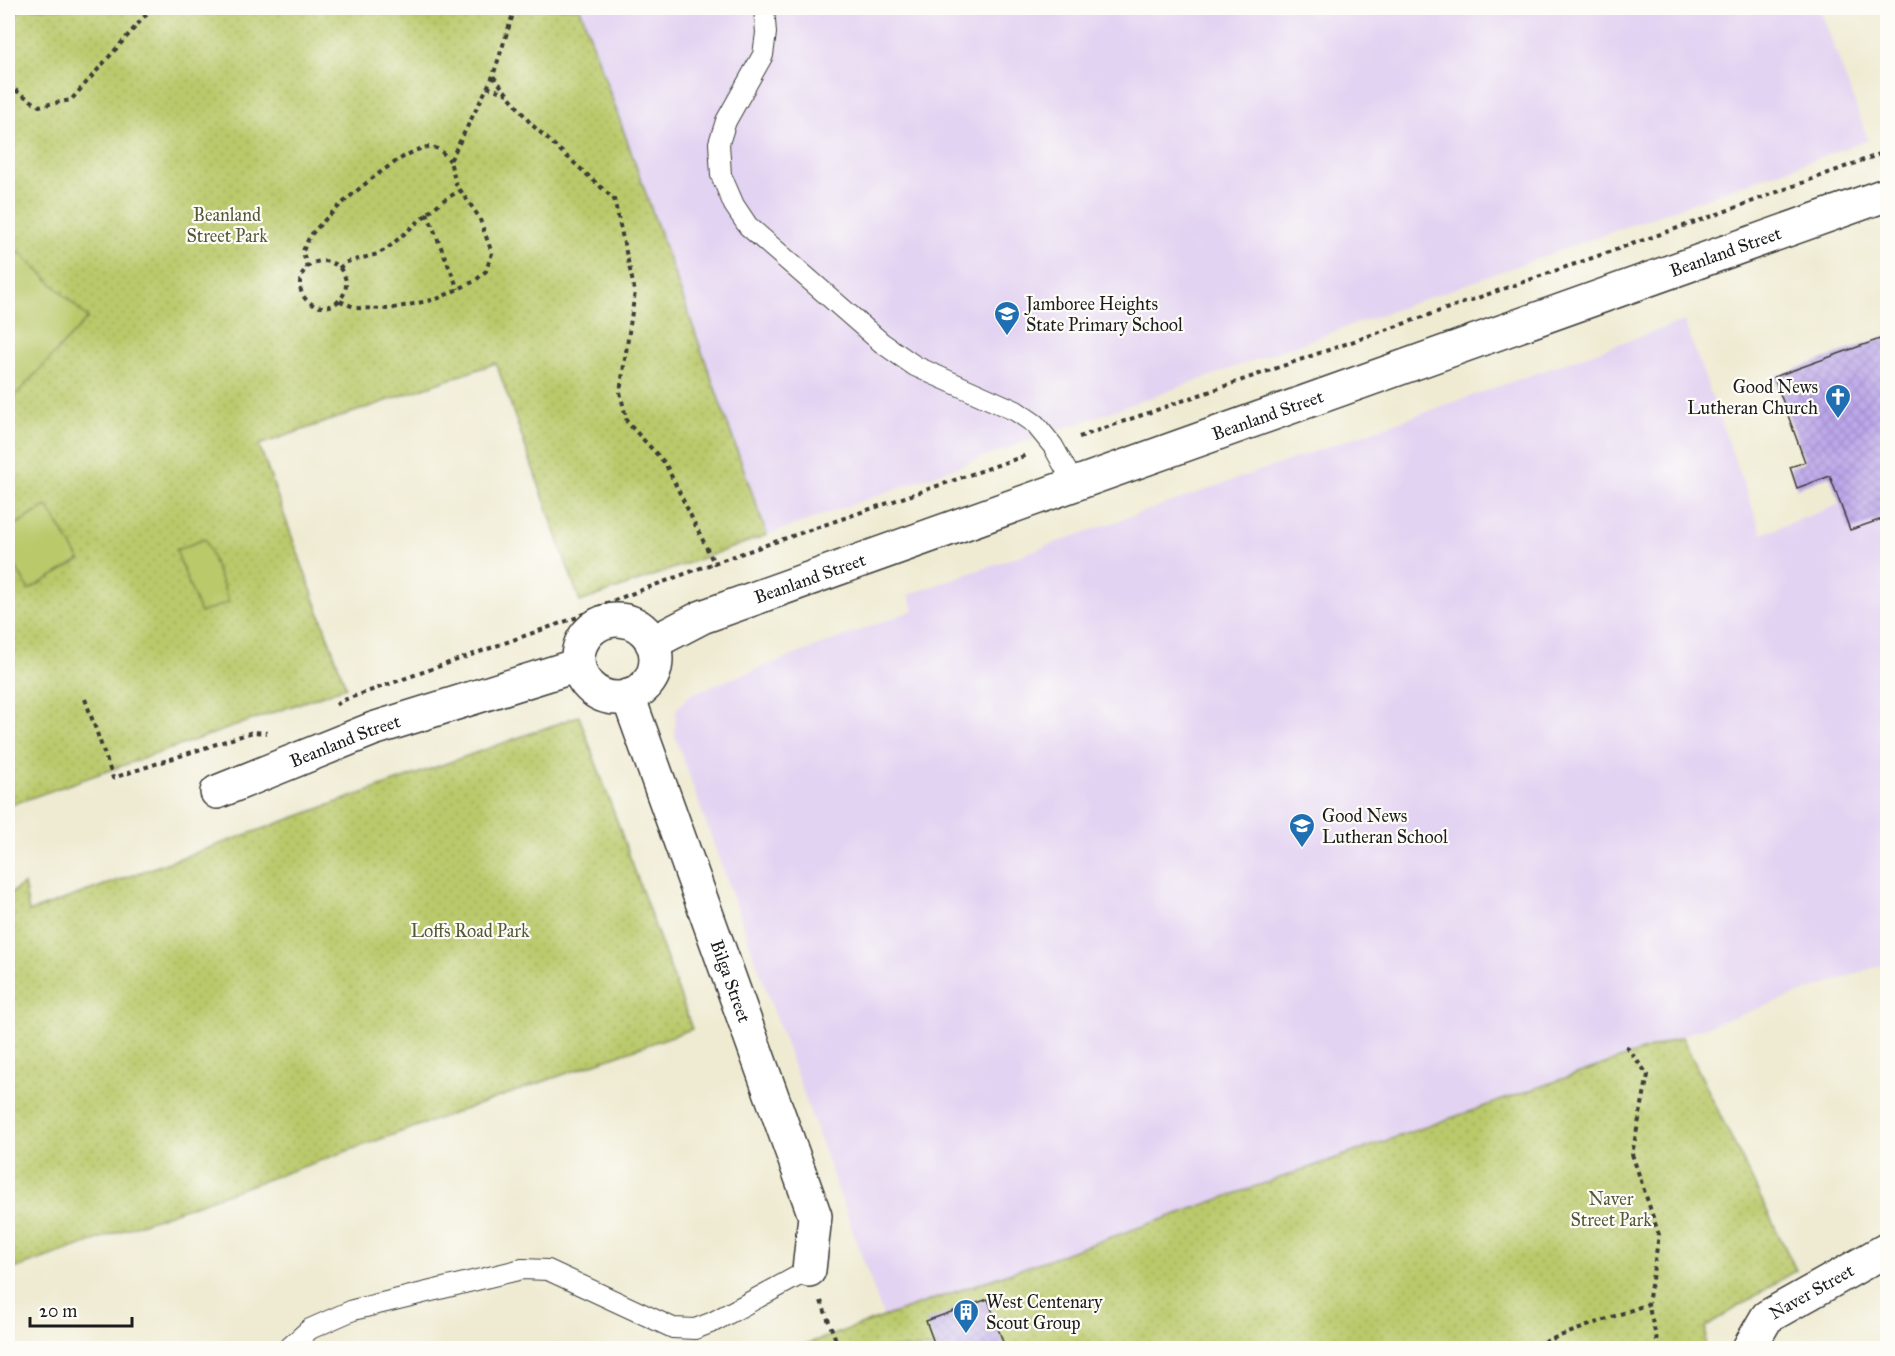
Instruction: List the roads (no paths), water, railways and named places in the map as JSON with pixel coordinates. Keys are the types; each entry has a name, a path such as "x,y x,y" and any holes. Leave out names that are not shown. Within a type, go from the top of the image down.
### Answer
{"street":[{"name":"Beanland Street","path":"652,644 702,617 1887,194"},
{"path":"622,620 634,624 645,632 656,656 649,681 640,690 617,698 596,691 587,683 578,665 580,647 586,635 596,626 608,621 622,620"},
{"name":"Beanland Street","path":"218,792 373,729 578,665"},
{"name":"Bilga Street","path":"628,696 815,1216 809,1270"},
{"name":"Naver Street","path":"1749,1348 1767,1317 1887,1249"}],"lane":[{"path":"764,8 766,33 763,55 726,121 719,143 722,175 734,205 748,226 882,343 915,366 1016,411 1035,424 1053,446 1074,484"},
{"path":"289,1348 310,1329 352,1310 522,1269 548,1270 673,1328 694,1329 713,1322 809,1270"}],"waterway":[{"path":"8,19 17,8"}],"place":[{"name":"Jamboree Heights State Primary School","path":"1007,337"},
{"name":"Good News Lutheran Church","path":"1838,420"},
{"name":"Good News Lutheran School","path":"1302,849"},
{"name":"West Centenary Scout Group","path":"966,1335"}],"park label":[{"name":"Beanland Street Park","path":"227,225"},
{"name":"Loffs Road Park","path":"470,931"},
{"name":"Naver Street Park","path":"1611,1209"}]}
